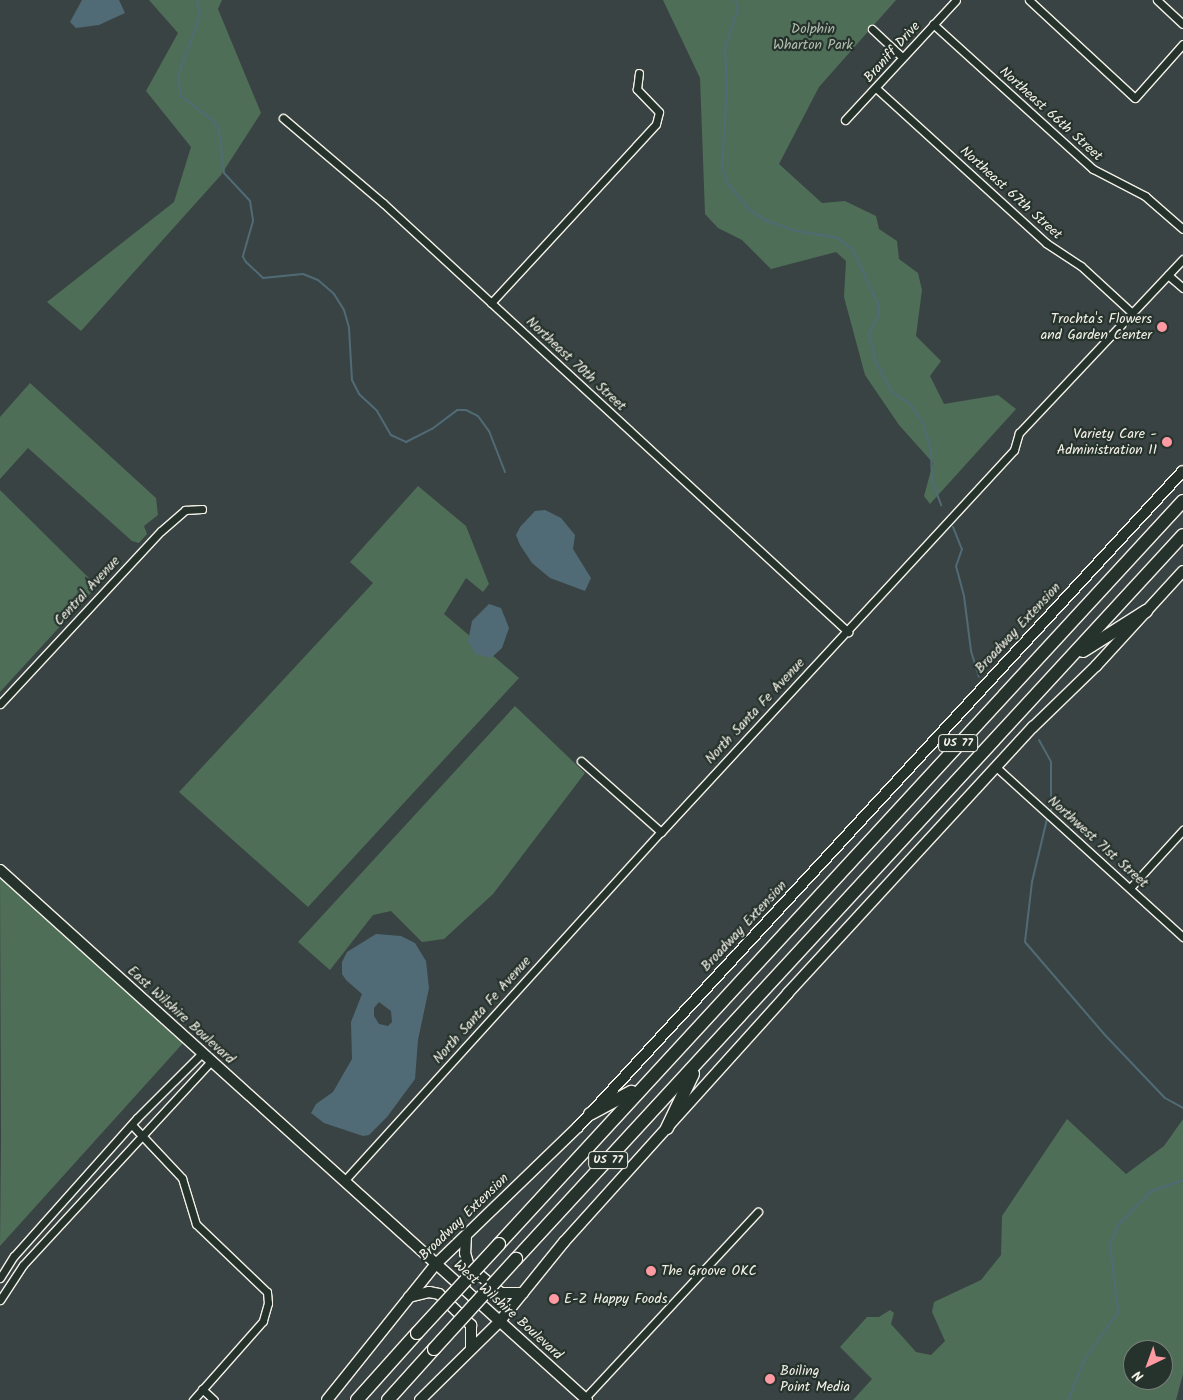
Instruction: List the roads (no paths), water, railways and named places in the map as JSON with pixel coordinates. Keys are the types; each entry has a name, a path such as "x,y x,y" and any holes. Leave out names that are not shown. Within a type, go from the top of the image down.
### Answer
{"highway":[{"name":"US 77","path":"357,1400 644,1084 1183,501"},
{"name":"US 77","path":"388,1400 1183,535"},
{"path":"1068,661 1146,611"},
{"path":"667,1128 700,1061"},
{"path":"590,1114 644,1084"}],"main road":[{"name":"Broadway Extension","path":"328,1400 436,1264 590,1114 1183,471"},
{"path":"420,1400 500,1321 564,1242 667,1128 996,767 1183,571"},
{"name":"East Wilshire Boulevard","path":"0,870 344,1181"},
{"name":"West Wilshire Boulevard","path":"344,1181 585,1399"},
{"path":"466,1236 465,1253 469,1266 501,1293 523,1293"},
{"path":"409,1298 429,1292 439,1294 471,1325 471,1349"}],"street":[{"name":"Braniff Drive","path":"845,120 876,89 902,57 956,0"},
{"path":"1029,0 1136,98 1183,44"},
{"path":"1157,0 1183,24"},
{"name":"Northeast 66th Street","path":"934,24 1093,169 1144,196 1183,228"},
{"path":"872,29 902,57"},
{"path":"491,303 656,124 659,112 637,89 639,73"},
{"name":"Northeast 67th Street","path":"876,89 1046,243 1081,266 1131,312"},
{"name":"Northeast 70th Street","path":"283,118 384,202 848,632"},
{"name":"North Santa Fe Avenue","path":"344,1181 661,832 848,632 1014,450 1019,433 1183,259"},
{"path":"1168,274 1183,288"},
{"name":"Central Avenue","path":"0,704 161,531 185,510 202,509"},
{"path":"580,761 661,832"},
{"name":"Northwest 71st Street","path":"996,767 1183,937"},
{"path":"1130,888 1183,830"},
{"path":"0,1278 14,1256 132,1125 202,1053"},
{"path":"0,1300 23,1265 211,1061"},
{"path":"132,1125 182,1178 196,1224 266,1292 268,1304 262,1321 202,1389 196,1399"},
{"path":"585,1399 758,1212"},
{"path":"202,1389 214,1400"}],"water":[{"path":"82,0 119,0 125,13 99,25 76,28 70,22"},
{"path":"545,510 561,518 575,535 573,549 591,578 585,591 550,578 532,563 520,545 516,535 520,527 535,511"},
{"path":"489,604 501,608 509,628 502,648 491,658 476,654 468,642 472,621"},
{"path":"376,934 401,936 415,943 426,961 429,988 418,1040 415,1079 387,1117 369,1135 363,1136 324,1123 311,1113 316,1104 333,1092 352,1059 351,1022 362,994 342,974 342,962 347,952","holes":["379,1002 391,1011 392,1022 388,1026 379,1024 374,1016 374,1008"]}],"waterway":[{"path":"197,0 200,15 178,77 181,96 215,122 219,130 224,173 250,201 253,221 243,257 246,262 263,278 303,274 318,280 334,294 344,310 349,328 352,380 359,394 377,411 391,435 406,442 432,429 457,410 466,410 478,416 489,431 505,472"},
{"path":"735,0 738,8 725,49 727,89 722,167 728,184 751,211 765,220 792,230 838,238 853,250 878,304 879,313 869,334 876,362 892,392 909,403 923,423 931,451 932,481 941,505"},
{"path":"953,527 962,549 956,566 964,596 971,651 979,677"},
{"path":"1039,740 1051,762 1051,811"},
{"path":"1047,819 1032,882 1025,942 1104,1034 1165,1098 1183,1108"},
{"path":"1068,1400 1085,1359 1118,1312 1110,1244 1119,1224 1150,1192 1183,1180"}],"place":[{"name":"Trochta's Flowers and Garden Center","path":"1162,327"},
{"name":"Variety Care - Administration II","path":"1167,442"},
{"name":"The Groove OKC","path":"651,1271"},
{"name":"E-Z Happy Foods","path":"554,1299"},
{"name":"Boiling Point Media","path":"770,1379"}],"park label":[{"name":"Dolphin Wharton Park","path":"813,38"}]}
